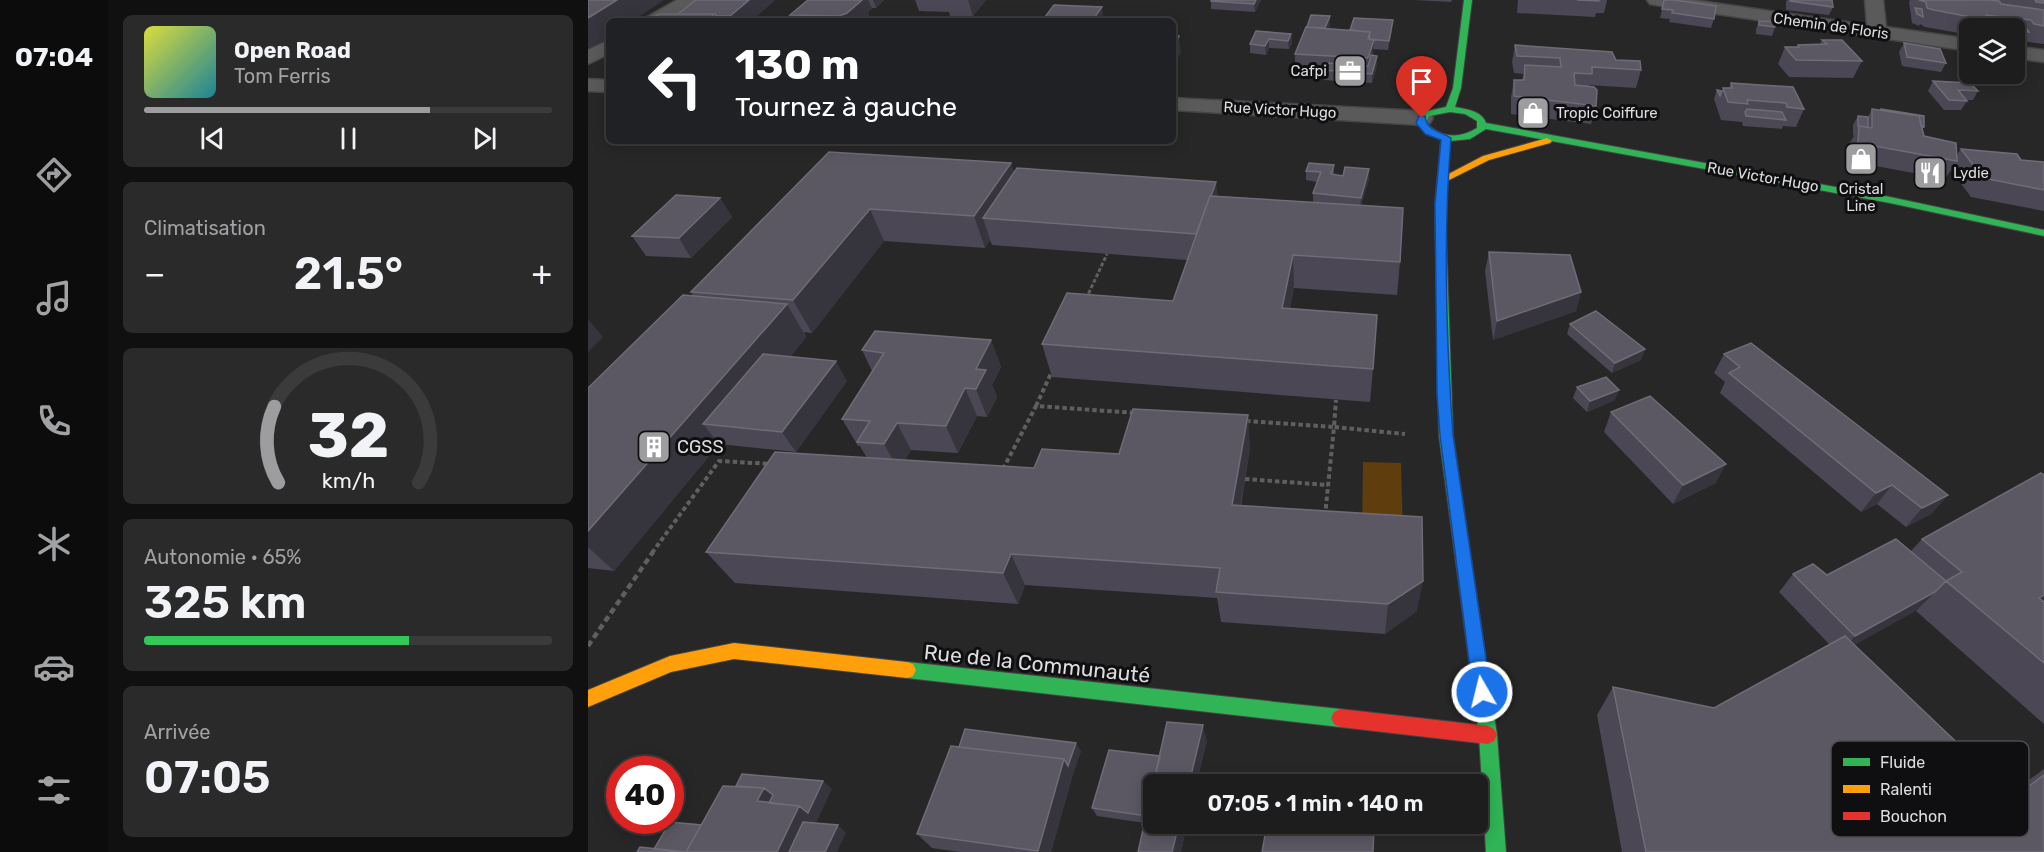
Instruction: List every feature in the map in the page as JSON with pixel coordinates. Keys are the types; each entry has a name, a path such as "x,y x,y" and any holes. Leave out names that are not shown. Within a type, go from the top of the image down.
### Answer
{"street":[{"path":"658,18 690,0"},
{"path":"1468,0 1457,88 1450,109 1433,111 1422,118 1421,123 1428,132 1446,138 1472,136 1482,129 1482,125"},
{"name":"Chemin de Floris","path":"1656,0 1959,43"},
{"path":"1874,0 1877,32"},
{"path":"588,58 606,48"},
{"path":"2025,53 2044,56"},
{"path":"588,85 606,86"},
{"name":"Rue Victor Hugo","path":"1176,104 1422,118"},
{"name":"Rue Victor Hugo","path":"1450,109 1476,116 1482,125 1890,200 2044,233"},
{"path":"1446,138 1440,216 1446,435 1488,735 1496,852"},
{"path":"1442,180 1486,158 1556,138"},
{"name":"Rue de la Communauté","path":"588,699 670,664 734,651 1488,735"}],"path":[{"path":"1096,302 1085,301 1107,254"},
{"path":"998,479 1055,364"},
{"path":"1325,519 1336,399"},
{"path":"1036,406 1143,414"},
{"path":"1239,420 1414,434"},
{"path":"588,646 627,587 719,460 777,464"},
{"path":"1245,479 1328,484"}],"shaded area":[{"path":"1363,462 1401,463 1403,536 1362,534"}],"building":[{"path":"588,0 617,0 588,18"},
{"path":"696,0 749,0 730,16 678,14"},
{"path":"808,0 862,0 847,13 839,16 790,15"},
{"path":"1211,0 1256,0 1254,4"},
{"path":"1664,0 1716,6 1714,19 1672,13 1673,10 1662,9"},
{"path":"1832,0 1833,7 1790,1"},
{"path":"1919,0 1989,0 2044,10 2044,26 2034,24 2025,18 1986,15 1987,18 1976,18 1934,10 1927,8 1926,2"},
{"path":"1054,5 1102,7 1094,18 1044,18"},
{"path":"1915,8 1922,9 1923,17 1917,14"},
{"path":"659,14 715,14 709,18 653,18"},
{"path":"1311,15 1330,16 1325,28 1307,27"},
{"path":"1354,18 1393,20 1389,41 1369,39 1370,32 1350,30"},
{"path":"1759,21 1775,22 1775,27 1759,25"},
{"path":"1306,27 1370,32 1368,39 1374,40 1368,58 1295,54"},
{"path":"1256,31 1291,34 1288,41 1269,39 1265,46 1250,44"},
{"path":"1822,40 1842,40 1862,61 1796,60 1785,47 1827,44"},
{"path":"1904,43 1940,49 1946,63 1907,57"},
{"path":"1515,45 1612,52 1616,60 1640,61 1641,70 1592,67 1592,74 1574,73 1575,85 1594,87 1597,90 1596,106 1514,96 1514,80 1524,80 1525,65 1561,67 1560,58 1517,56"},
{"path":"1371,55 1377,56 1372,74 1324,70 1328,63 1368,66"},
{"path":"1933,81 1971,84 1978,91 1958,90 1967,101 1949,100"},
{"path":"1731,83 1793,87 1804,109 1787,107 1786,103 1747,100 1748,104 1728,102 1723,88 1732,88"},
{"path":"1747,109 1782,112 1786,120 1746,116"},
{"path":"1872,109 1919,116 1924,136 1956,143 1957,161 1858,143 1859,126 1872,128"},
{"path":"1881,109 1924,116 1924,127 1921,126 1919,116"},
{"path":"1858,116 1868,117 1868,127 1858,126"},
{"path":"1961,149 2017,154 2021,160 2044,162 2044,190 1983,178"},
{"path":"829,152 1011,163 974,216 870,209 793,300 691,292"},
{"path":"1309,163 1334,165 1331,174 1343,176 1345,167 1369,169 1361,198 1313,193 1321,172 1306,171"},
{"path":"1017,168 1216,182 1196,234 983,218"},
{"path":"676,195 720,198 679,238 632,236"},
{"path":"1210,196 1403,208 1400,262 1293,255 1282,308 1377,315 1373,369 1042,344 1067,293 1173,301"},
{"path":"1489,252 1570,255 1581,292 1497,321"},
{"path":"683,295 787,304 588,531 588,388"},
{"path":"1596,311 1645,349 1615,363 1570,324"},
{"path":"875,331 991,340 976,369 986,370 976,389 965,388 946,426 897,423 884,444 857,442 870,421 842,419 884,353 862,350"},
{"path":"1751,343 1948,495 1922,508 1892,485 1876,493 1729,373 1740,367 1724,354"},
{"path":"763,354 836,361 782,432 703,424"},
{"path":"1606,377 1619,390 1590,401 1577,387"},
{"path":"1650,396 1726,464 1683,485 1611,412"},
{"path":"1133,409 1248,415 1232,505 1422,517 1423,581 1388,604 1216,592 1220,568 1011,554 1003,573 706,552 775,452 1034,468 1042,449 1119,454"},
{"path":"2041,473 2044,475 2044,595 2039,598 2044,602 2044,663 1946,581 1962,572 1922,539"},
{"path":"1896,539 1946,581 1935,592 1855,636 1793,574 1813,564 1827,575"},
{"path":"1845,636 1955,741 1831,741 1831,837 2029,837 2029,786 2044,775 2044,852 1646,852 1613,687 1714,708"},
{"path":"1167,722 1203,725 1191,774 1155,774"},
{"path":"965,729 1076,743 1068,766 1064,759 959,747"},
{"path":"951,746 1064,759 1038,851 917,834"},
{"path":"1109,750 1160,756 1156,774 1143,774 1143,816 1092,808"},
{"path":"742,774 823,781 808,813 799,806 769,803 773,795 764,788 736,786"},
{"path":"723,786 764,788 757,801 799,806 777,852 686,852"},
{"path":"803,822 838,825 825,852 789,852"},
{"path":"684,823 701,825 686,852 654,849 663,834 684,834"},
{"path":"1143,830 1143,834 1176,834 1172,852 1138,852"},
{"path":"1265,834 1374,834 1373,852 1262,852"},
{"path":"640,847 686,852 637,852"}],"traffic: fast":[{"path":"1450,109 1457,88 1468,0"},
{"path":"1450,109 1468,112 1481,120 1482,129 1467,137 1450,138 1434,134 1421,123 1426,114 1450,109"},
{"path":"1482,125 1890,200 2044,233"},
{"path":"1446,138 1440,204 1446,435 1488,735 1496,852"},
{"path":"907,670 1340,718"}],"traffic: slow":[{"path":"1442,180 1486,158 1547,141"},
{"path":"588,699 670,664 734,651 907,670"}],"traffic: jam":[{"path":"1340,718 1488,735"}],"place":[{"name":"Cafpi","path":"1350,71"},
{"name":"Tropic Coiffure","path":"1533,113"},
{"name":"Cristal Line","path":"1861,159"},
{"name":"Lydie","path":"1930,173"},
{"name":"CGSS","path":"654,447"}],"route":[{"path":"1422,118 1423,128 1436,136 1446,138 1440,204 1446,435 1482,692"}]}
